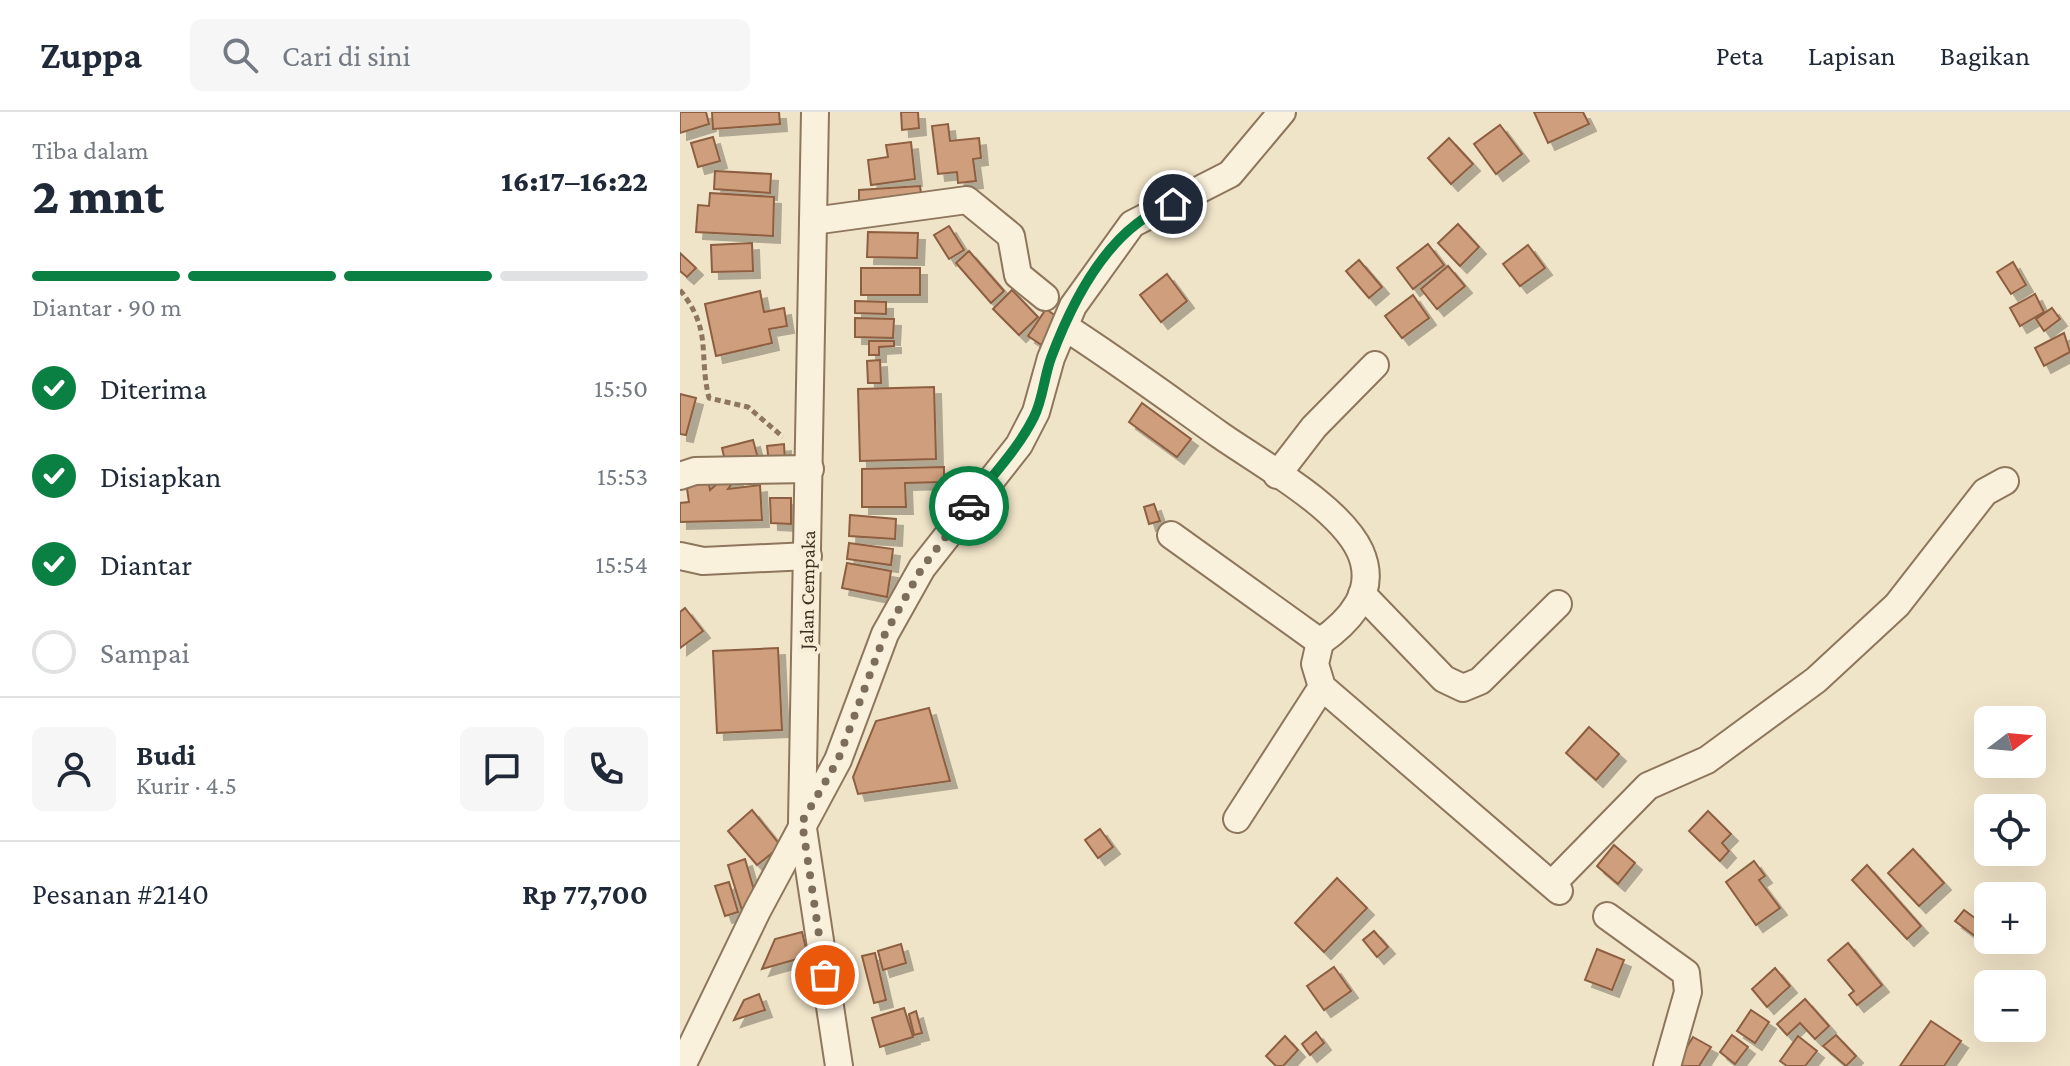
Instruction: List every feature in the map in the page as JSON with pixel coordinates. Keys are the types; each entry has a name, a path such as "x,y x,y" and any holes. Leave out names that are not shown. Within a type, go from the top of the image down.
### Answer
{"street":[{"name":"Jalan Cempaka","path":"815,112 802,822 839,1066"},
{"path":"682,1066 802,822 838,760 885,634 922,568 1019,445 1036,412 1065,327 1102,263 1132,224 1230,174 1282,112"},
{"path":"813,221 967,200 1011,236 1018,275 1045,297"},
{"path":"1065,327 1326,511 1359,549 1366,578 1348,623 1320,642 1315,664 1322,687 1556,887 1648,786 1707,760 1816,680 1897,605 1985,492 2005,481"},
{"path":"1277,475 1314,427 1375,365"},
{"path":"680,476 695,471 810,469"},
{"path":"1171,535 1320,642"},
{"path":"680,556 703,561 808,556"},
{"path":"1362,594 1444,679 1463,688 1480,681 1558,604"},
{"path":"1237,819 1322,687"},
{"path":"1607,916 1686,973 1688,992 1667,1066"}],"path":[{"path":"680,290 698,317 706,345 704,376 709,398 748,407 786,440 811,441"}],"building":[{"path":"680,112 706,112 709,124 680,133"},
{"path":"712,112 779,112 780,124 713,129"},
{"path":"901,112 918,112 919,128 902,130"},
{"path":"1534,112 1583,112 1589,124 1548,143"},
{"path":"948,124 950,141 979,138 981,158 973,159 976,181 958,183 957,172 938,174 932,126"},
{"path":"1500,125 1522,154 1496,174 1474,144"},
{"path":"713,137 720,161 698,167 691,143"},
{"path":"1449,138 1473,164 1451,184 1428,158"},
{"path":"911,142 915,179 871,185 868,160 888,157 886,145"},
{"path":"715,171 771,174 770,193 714,189"},
{"path":"920,186 921,193 859,210 859,190"},
{"path":"710,193 774,197 773,236 696,232 698,205 709,206"},
{"path":"1458,224 1479,247 1460,266 1438,243"},
{"path":"949,226 964,250 949,259 934,235"},
{"path":"868,232 918,233 917,258 867,257"},
{"path":"752,243 753,271 712,272 711,245"},
{"path":"1428,244 1444,265 1413,289 1397,268"},
{"path":"1528,245 1545,268 1520,286 1503,264"},
{"path":"969,251 1004,291 991,303 956,263"},
{"path":"680,253 696,268 687,277 680,271"},
{"path":"1359,260 1382,287 1369,298 1346,271"},
{"path":"2013,262 2026,285 2011,294 1997,272"},
{"path":"1448,266 1465,286 1437,309 1421,289"},
{"path":"861,268 920,268 920,295 861,295"},
{"path":"1167,274 1187,301 1161,322 1140,295"},
{"path":"1012,290 1038,317 1019,335 993,309"},
{"path":"760,291 764,312 784,308 787,326 769,329 772,343 716,356 705,304"},
{"path":"2035,294 2044,312 2020,326 2010,308"},
{"path":"1413,295 1429,318 1402,338 1385,316"},
{"path":"855,301 886,302 886,314 855,313"},
{"path":"2052,308 2060,319 2044,331 2036,319"},
{"path":"1046,309 1063,321 1046,348 1028,336"},
{"path":"855,318 894,319 893,338 855,337"},
{"path":"2064,333 2070,352 2044,366 2035,348"},
{"path":"869,341 894,341 894,346 879,347 879,355 869,355"},
{"path":"880,360 881,383 868,383 867,361"},
{"path":"934,387 936,459 860,461 858,389"},
{"path":"680,394 696,398 686,435 680,434"},
{"path":"1142,403 1191,439 1177,457 1129,422"},
{"path":"753,440 759,462 727,469 722,448"},
{"path":"784,444 785,462 769,463 767,446"},
{"path":"944,467 944,482 905,483 906,507 862,507 862,469"},
{"path":"725,477 736,478 728,489 760,485 762,520 680,522 680,503 689,502 686,482 708,478 710,490"},
{"path":"770,498 791,498 791,524 771,523"},
{"path":"1154,504 1160,521 1149,524 1144,507"},
{"path":"850,515 896,519 895,539 849,536"},
{"path":"849,543 893,549 891,565 847,559"},
{"path":"847,563 891,571 887,597 842,588"},
{"path":"685,608 703,631 680,648 680,612"},
{"path":"778,648 782,730 717,733 713,651"},
{"path":"929,708 950,781 858,794 853,777 876,721"},
{"path":"1589,727 1619,754 1596,780 1566,753"},
{"path":"752,810 781,846 757,865 728,831"},
{"path":"1708,811 1731,834 1722,843 1729,851 1720,861 1689,831"},
{"path":"1100,829 1113,847 1098,858 1085,840"},
{"path":"1614,845 1635,863 1618,884 1597,866"},
{"path":"1913,849 1944,883 1919,906 1888,873"},
{"path":"745,859 756,897 745,920 728,865"},
{"path":"1754,861 1765,876 1759,880 1780,908 1756,925 1726,882"},
{"path":"1867,865 1921,926 1907,939 1852,880"},
{"path":"1337,878 1367,908 1324,952 1295,923"},
{"path":"729,882 738,912 725,916 715,886"},
{"path":"1964,910 1974,917 1974,935 1955,921"},
{"path":"1374,931 1388,947 1377,957 1363,940"},
{"path":"802,932 808,956 762,969 775,939"},
{"path":"1848,943 1882,985 1857,1005 1849,995 1854,991 1828,960"},
{"path":"901,944 906,963 883,970 878,951"},
{"path":"1597,949 1624,960 1612,990 1585,980"},
{"path":"875,953 886,1000 874,1003 862,956"},
{"path":"1334,967 1351,991 1324,1010 1307,986"},
{"path":"1775,968 1790,986 1767,1007 1752,989"},
{"path":"759,994 765,1010 734,1020 744,1000"},
{"path":"1805,999 1829,1026 1815,1039 1800,1023 1787,1035 1777,1024"},
{"path":"904,1008 913,1037 880,1047 872,1018"},
{"path":"1751,1010 1769,1022 1755,1043 1737,1031"},
{"path":"916,1011 922,1033 914,1035 909,1014"},
{"path":"1931,1021 1961,1041 1944,1066 1900,1066"},
{"path":"1316,1032 1324,1043 1310,1055 1302,1044"},
{"path":"1732,1035 1748,1047 1735,1064 1720,1052"},
{"path":"1836,1035 1856,1056 1846,1066 1823,1046"},
{"path":"1285,1036 1298,1050 1283,1066 1276,1066 1266,1056"},
{"path":"1798,1036 1817,1051 1805,1066 1787,1066 1780,1061"},
{"path":"1693,1037 1711,1047 1699,1066 1681,1066 1677,1063"}],"way so far":[{"path":"825,975 802,822 838,760 885,634 922,568 969,506"}],"route":[{"path":"969,506 1019,445 1036,412 1051,358 1073,306 1102,263 1132,224 1173,204"}]}
